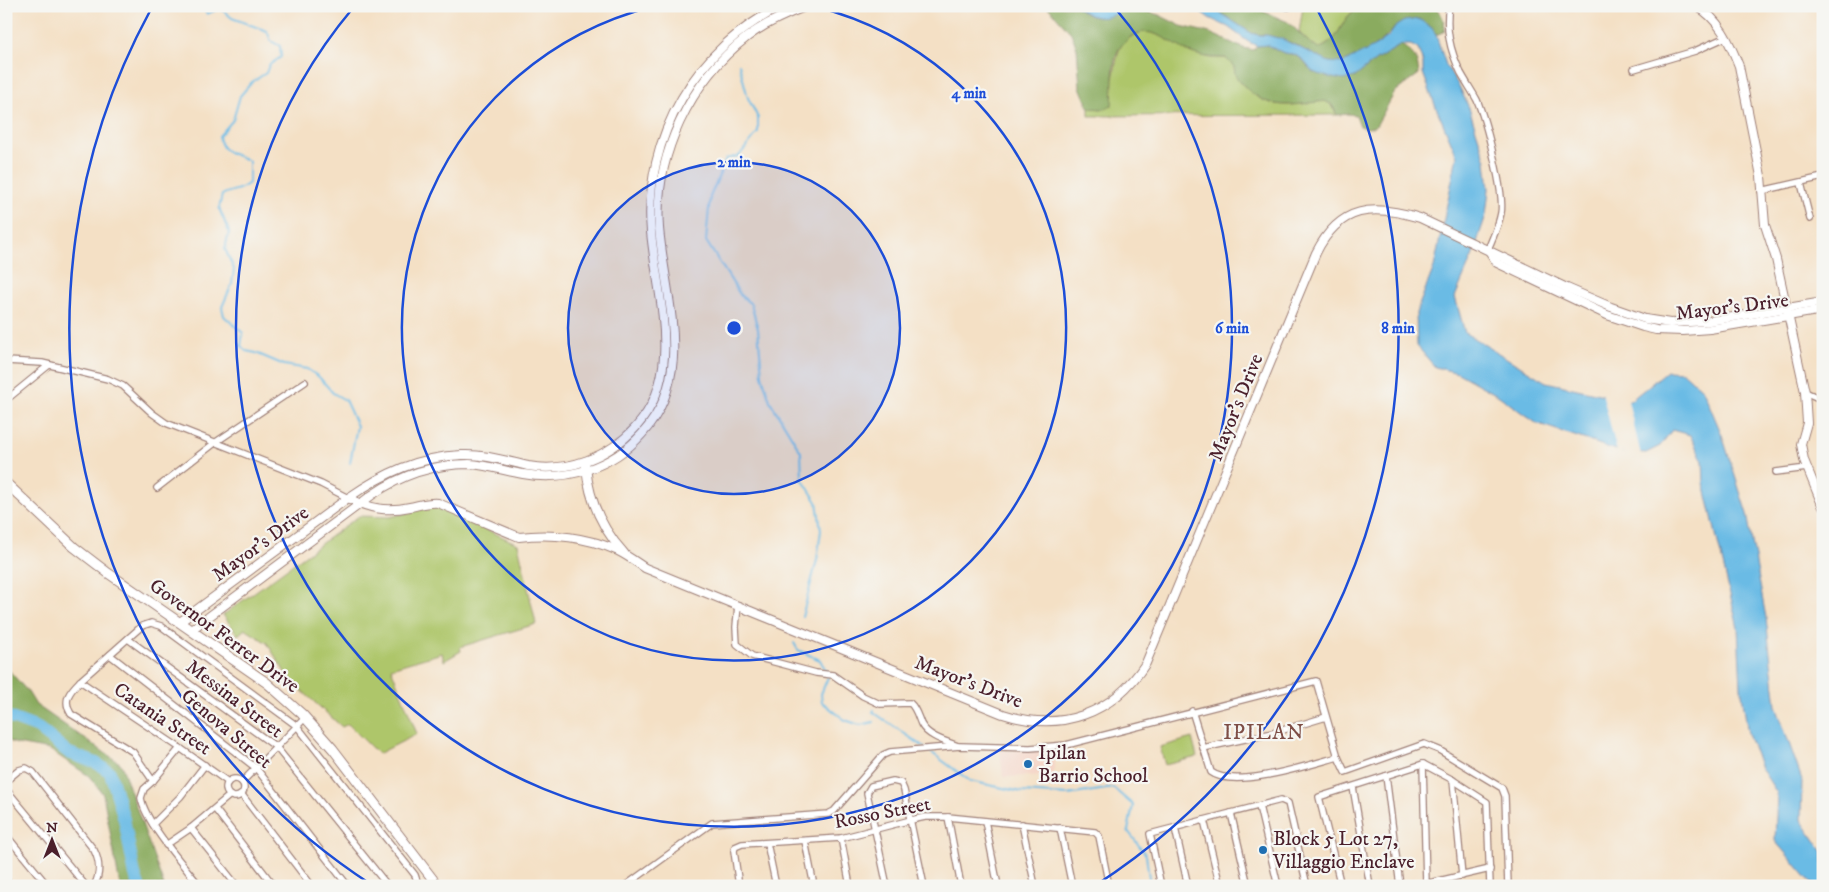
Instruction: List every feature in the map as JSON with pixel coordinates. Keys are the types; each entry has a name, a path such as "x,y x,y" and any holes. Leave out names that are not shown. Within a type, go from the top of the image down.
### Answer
{"main road":[{"name":"Governor Ferrer Drive","path":"6,483 74,547 108,573 267,683 305,718 333,749 436,885"}],"street":[{"path":"6,361 49,365 85,372 117,382 166,423 321,484 348,498 387,473 430,458 478,456 530,466 548,467 571,465 586,461 612,448 637,426 651,405 661,379 665,346 650,213 654,173 667,127 687,89 720,49 752,22 782,6"},
{"path":"361,504 391,483 410,474 437,467 469,464 538,476 565,475 586,470 614,458 634,443 643,433 660,408 671,379 674,359 674,343 660,229 659,206 666,159 679,122 703,82 733,48 759,28 788,13 807,6"},
{"path":"1449,6 1450,45 1461,73 1477,100 1492,151 1501,195 1502,210 1500,217 1485,247"},
{"path":"1696,6 1714,18 1726,37 1739,66 1757,154 1764,226 1773,249 1805,392 1807,423 1801,444 1807,468 1823,507"},
{"path":"1634,69 1696,51 1726,37"},
{"path":"1761,191 1823,178"},
{"path":"1801,183 1810,219"},
{"name":"Mayor's Drive","path":"180,622 348,498 375,509 390,510 426,503 438,503 519,536 548,535 576,539 609,548 627,556 645,568 1014,717 1038,721 1059,720 1084,715 1117,697 1128,688 1138,675 1153,650 1316,253 1324,236 1336,224 1346,218 1362,211 1389,210 1426,220 1485,247 1621,315 1656,330 1710,329 1788,312 1823,302"},
{"name":"Mayor's Drive","path":"1788,312 1823,310"},
{"path":"6,400 49,365"},
{"path":"157,488 216,442 305,382"},
{"path":"1805,392 1823,400"},
{"path":"586,461 586,470 595,508 601,522 613,541 627,556"},
{"path":"1776,472 1807,468"},
{"name":"Mayor's Drive","path":"192,630 361,504"},
{"path":"738,606 736,627 738,644 748,653 766,660 816,673 833,675 863,696 880,704 910,703 928,732 960,746"},
{"path":"153,781 133,752 71,714 66,703 71,690 80,681 142,626 151,623 157,624 297,726 415,875 416,886"},
{"name":"Messina Street","path":"128,639 276,747 388,886"},
{"name":"Genova Street","path":"110,655 256,768 348,886"},
{"name":"Catania Street","path":"80,681 228,782"},
{"path":"625,886 712,823 828,814 834,811 883,755 890,752 960,746 1030,748 1066,745 1192,711 1316,681 1338,757 1345,772 1424,744 1439,750 1499,784 1505,796 1508,886"},
{"path":"1192,711 1211,772 1214,774 1227,777 1266,777 1338,757"},
{"path":"1203,748 1273,733 1326,717"},
{"path":"242,782 305,718"},
{"path":"180,748 144,789 141,798 153,824 166,844 200,886"},
{"path":"1423,764 1426,884"},
{"path":"1340,886 1320,797 1423,764 1453,780 1487,802 1490,886"},
{"path":"153,824 180,797 205,766"},
{"path":"6,780 19,770 26,768 32,772 94,850 99,872 94,886"},
{"path":"1386,776 1400,886"},
{"path":"236,779 242,782 244,787 242,795 236,798 229,796 225,790 228,782 236,779"},
{"path":"1453,780 1462,876"},
{"path":"887,886 867,793 869,788 875,784 893,781 901,783 904,790 924,886"},
{"path":"1353,786 1370,886"},
{"path":"6,789 86,886"},
{"path":"242,795 312,886"},
{"path":"166,844 191,828 229,796"},
{"path":"1161,886 1150,834 1281,800 1288,803 1307,886"},
{"path":"1259,806 1278,886"},
{"path":"215,809 274,886"},
{"path":"1230,813 1248,886"},
{"name":"Rosso Street","path":"739,886 734,855 735,847 742,844 841,838 925,817 948,817 1095,832 1099,836 1109,886"},
{"path":"948,817 961,886"},
{"path":"1204,820 1220,886"},
{"path":"985,821 998,886"},
{"path":"1022,824 1035,886"},
{"path":"191,828 237,886"},
{"path":"1060,828 1072,886"},
{"path":"1175,828 1188,886"},
{"path":"6,835 48,886"},
{"path":"841,838 850,886"},
{"path":"805,841 814,886"},
{"path":"767,843 776,886"},
{"path":"1418,886 1490,869"},
{"path":"6,880 11,886"}],"shaded area":[{"name":"Ipilan Barrio School","path":"1026,750 1056,753 1053,775 1003,777 1000,751"}],"green space":[{"path":"1047,6 1076,6 1090,16 1097,17 1103,17 1130,7 1159,15 1181,26 1210,33 1243,48 1253,50 1257,46 1267,45 1301,58 1308,67 1355,77 1376,60 1401,45 1415,57 1419,74 1395,92 1376,126 1368,128 1360,126 1356,115 1337,115 1332,105 1325,101 1287,105 1267,102 1247,89 1237,78 1234,67 1226,58 1195,54 1158,35 1143,32 1129,38 1122,45 1115,58 1112,106 1105,109 1089,108 1080,87 1077,48 1071,33"},
{"path":"1210,6 1264,6 1262,11 1288,22 1319,49 1334,38 1345,20 1357,6 1434,6 1442,17 1445,31 1436,35 1432,28 1396,26 1384,39 1366,52 1337,63 1319,58 1288,42 1267,35 1251,33"},
{"path":"1303,6 1357,6 1345,20 1334,38 1319,49 1299,32"},
{"path":"1146,31 1162,36 1186,50 1210,58 1226,58 1234,67 1237,78 1247,89 1267,102 1287,105 1325,101 1332,105 1337,115 1089,116 1089,108 1105,109 1121,46 1129,38"},
{"path":"435,506 518,544 536,624 460,647 461,651 444,661 442,653 391,668 417,734 378,754 348,724 342,727 289,679 267,643 245,629 238,635 223,615 359,516 390,517"},
{"path":"6,667 28,692 36,705 121,764 164,886 120,886 103,794 89,776 50,750 6,740"},
{"path":"1192,738 1197,757 1165,765 1160,747"}],"water":[{"path":"1076,6 1136,6 1108,17 1098,17 1084,12"},
{"path":"1188,6 1210,6 1251,33 1282,39 1329,62 1343,63 1377,45 1389,36 1396,26 1404,21 1419,19 1432,28 1446,65 1459,86 1469,108 1486,161 1489,189 1486,215 1472,257 1455,297 1465,333 1546,382 1630,401 1667,371 1683,372 1703,390 1722,435 1747,514 1766,618 1776,706 1802,780 1801,820 1823,852 1823,886 1814,886 1775,841 1777,793 1761,768 1748,734 1741,687 1738,628 1704,483 1703,461 1690,435 1672,430 1660,446 1646,453 1622,452 1536,423 1499,396 1458,373 1435,367 1417,346 1416,313 1434,267 1457,156 1423,73 1423,63 1418,49 1411,45 1401,45 1376,60 1355,77 1343,80 1313,72 1301,58 1293,54 1284,53 1267,45 1257,46 1197,9"}],"pier":[{"path":"1602,392 1627,397 1641,455 1617,452"}],"waterway":[{"path":"201,6 207,14 220,8 232,18 267,31 271,41 280,46 281,57 269,65 266,73 252,82 240,96 233,120 219,136 220,142 226,150 249,161 249,183 242,188 222,195 219,208 229,232 225,249 234,269 232,284 222,307 224,316 243,333 241,346 246,351 256,353 284,365 307,369 319,377 333,393 345,400 357,426 350,463"},
{"path":"746,11 748,6"},
{"path":"739,64 748,98 758,118 758,132 739,156 726,159 710,197 706,241 741,296 751,304 758,329 762,375 770,401 801,452 802,479 817,502 821,530 817,560 802,617"},
{"path":"794,643 798,650 820,660 827,672"},
{"path":"828,677 821,694 822,702 845,720 860,725 874,722"},
{"path":"874,710 873,712 924,747"},
{"path":"6,716 38,728 69,753 96,763 110,772 124,819 135,875 139,886"},
{"path":"928,750 970,781 1022,792 1068,795 1113,788 1133,805 1128,831 1146,855 1150,886"}],"place":[{"name":"Ipilan Barrio School","path":"1028,764"},
{"name":"Block 5 Lot 27, Villaggio Enclave","path":"1263,850"}],"district":[{"name":"IPILAN","path":"1264,732"}]}
